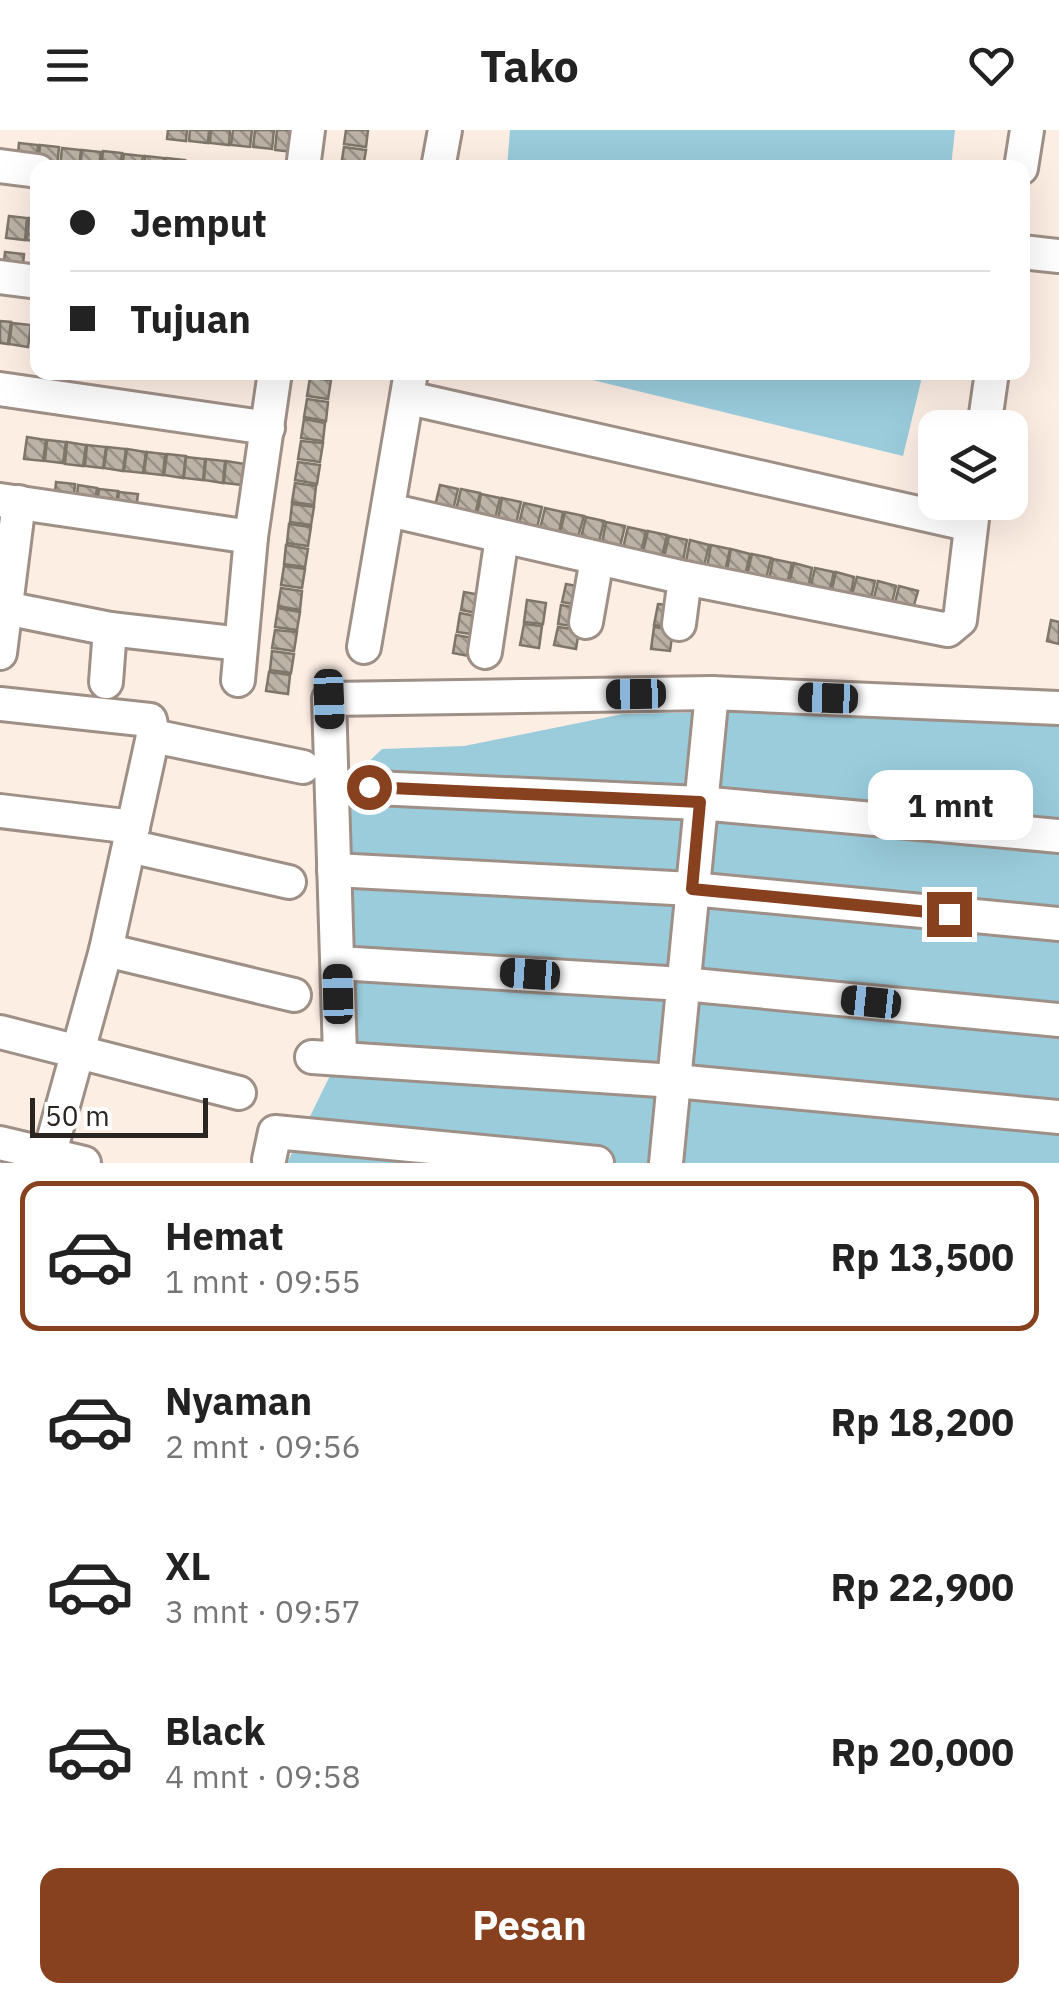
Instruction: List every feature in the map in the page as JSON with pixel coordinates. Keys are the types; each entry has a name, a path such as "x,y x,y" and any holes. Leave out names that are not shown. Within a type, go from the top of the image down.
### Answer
{"street":[{"path":"304,160 308,130"},
{"path":"439,160 444,130"},
{"path":"1022,160 1026,130"},
{"path":"0,166 30,170"},
{"path":"1030,253 1059,256"},
{"path":"0,276 30,281"},
{"path":"238,680 251,536 274,380"},
{"path":"987,410 991,380"},
{"path":"364,647 410,385 918,501"},
{"path":"0,388 268,428"},
{"path":"0,653 10,501 251,536"},
{"path":"388,510 596,559 948,630 960,620 972,520"},
{"path":"486,652 502,537"},
{"path":"586,622 596,559"},
{"path":"680,624 685,578"},
{"path":"2,607 110,629 241,644"},
{"path":"106,682 110,629"},
{"path":"1059,708 712,693 329,699 338,962 326,1056 675,1082 1059,1118"},
{"path":"666,1163 712,693"},
{"path":"0,704 150,720 153,736 106,950 48,1159"},
{"path":"153,736 303,766"},
{"path":"332,786 700,802 1059,836"},
{"path":"0,811 131,836 288,882"},
{"path":"334,870 692,889 1059,924"},
{"path":"106,950 294,995"},
{"path":"338,962 684,984 1059,1020"},
{"path":"0,1032 238,1093"},
{"path":"269,1160 275,1132 597,1163"},
{"path":"0,1142 48,1159 84,1163"}],"water":[{"path":"510,130 955,130 952,160 508,160"},
{"path":"593,380 921,380 903,456"},
{"path":"1059,704 1059,1163 287,1163 352,1031 351,796 358,772 382,749 464,746 623,714"}],"building":[{"path":"168,130 187,130 186,141 167,139"},
{"path":"190,130 209,130 208,143 189,141"},
{"path":"211,130 230,130 229,145 210,143"},
{"path":"233,130 252,130 250,147 231,145"},
{"path":"255,130 274,130 272,149 253,147"},
{"path":"277,130 296,130 294,152 275,150"},
{"path":"346,130 368,130 366,147 344,144"},
{"path":"19,143 38,145 37,160 30,160 30,166 17,164"},
{"path":"40,145 59,147 58,160 39,160"},
{"path":"344,147 366,150 364,160 342,160"},
{"path":"62,148 81,150 80,160 61,160"},
{"path":"82,150 101,152 100,160 81,160"},
{"path":"103,151 122,153 121,160 102,160"},
{"path":"124,154 143,156 142,160 123,160"},
{"path":"9,216 27,218 25,240 6,238"},
{"path":"5,252 24,254 22,275 3,273"},
{"path":"0,321 11,322 8,344 0,343"},
{"path":"12,323 30,325 28,347 9,344"},
{"path":"310,380 331,380 328,399 307,396"},
{"path":"307,399 328,402 326,421 304,417"},
{"path":"304,419 325,423 323,441 301,438"},
{"path":"27,437 46,440 43,461 24,459"},
{"path":"47,440 66,442 63,463 45,461"},
{"path":"301,441 323,443 320,462 298,459"},
{"path":"67,442 86,445 83,466 65,464"},
{"path":"87,445 106,447 103,468 85,466"},
{"path":"107,447 126,449 123,471 104,468"},
{"path":"127,449 146,452 143,473 124,471"},
{"path":"147,452 165,454 163,475 144,473"},
{"path":"167,454 186,456 183,478 164,475"},
{"path":"186,457 205,459 203,480 184,478"},
{"path":"206,459 225,461 223,483 204,480"},
{"path":"226,461 245,464 243,485 224,483"},
{"path":"298,462 320,465 317,484 295,480"},
{"path":"56,482 75,484 73,506 54,503"},
{"path":"295,483 316,486 314,505 292,502"},
{"path":"78,485 97,488 94,509 76,507"},
{"path":"440,485 458,489 453,510 435,506"},
{"path":"99,489 118,491 115,513 96,510"},
{"path":"461,489 480,493 475,515 456,510"},
{"path":"119,492 138,494 135,516 116,513"},
{"path":"481,494 500,498 495,519 477,515"},
{"path":"502,498 521,502 516,524 498,520"},
{"path":"524,503 542,507 537,528 519,524"},
{"path":"292,504 314,507 311,525 290,522"},
{"path":"545,508 563,512 559,533 540,529"},
{"path":"565,512 584,516 578,537 560,533"},
{"path":"586,517 604,521 599,542 581,538"},
{"path":"606,522 625,526 620,547 602,543"},
{"path":"289,524 311,527 308,546 287,543"},
{"path":"628,527 646,531 641,552 623,548"},
{"path":"648,531 667,535 662,556 643,552"},
{"path":"669,536 687,540 683,561 664,557"},
{"path":"690,540 709,545 704,566 686,561"},
{"path":"286,545 308,549 305,567 284,564"},
{"path":"711,545 730,549 725,571 707,567"},
{"path":"731,549 750,554 745,575 727,570"},
{"path":"752,554 771,558 766,579 747,575"},
{"path":"773,559 792,563 787,584 769,580"},
{"path":"794,563 812,568 808,589 789,584"},
{"path":"284,566 305,569 302,588 281,585"},
{"path":"815,568 834,572 829,593 810,589"},
{"path":"836,572 854,577 850,598 831,593"},
{"path":"857,577 875,581 870,602 851,598"},
{"path":"878,581 896,586 891,607 873,602"},
{"path":"566,584 587,588 584,606 562,602"},
{"path":"899,586 918,591 912,612 894,607"},
{"path":"281,588 302,591 300,610 278,606"},
{"path":"464,592 486,596 482,614 461,610"},
{"path":"527,600 546,603 543,624 524,622"},
{"path":"658,604 676,606 673,628 654,625"},
{"path":"561,605 583,609 579,627 558,624"},
{"path":"278,608 300,612 297,630 275,627"},
{"path":"460,613 481,617 478,635 457,632"},
{"path":"1051,620 1059,622 1059,644 1047,641"},
{"path":"524,624 542,626 539,648 520,645"},
{"path":"558,627 579,630 576,649 554,645"},
{"path":"654,627 673,630 670,651 651,649"},
{"path":"275,630 297,632 294,651 272,648"},
{"path":"456,635 478,639 474,657 453,653"},
{"path":"272,651 294,654 291,673 270,670"},
{"path":"269,672 290,675 288,694 266,691"}],"route":[{"path":"369,787 700,802 692,889 949,914"}]}
